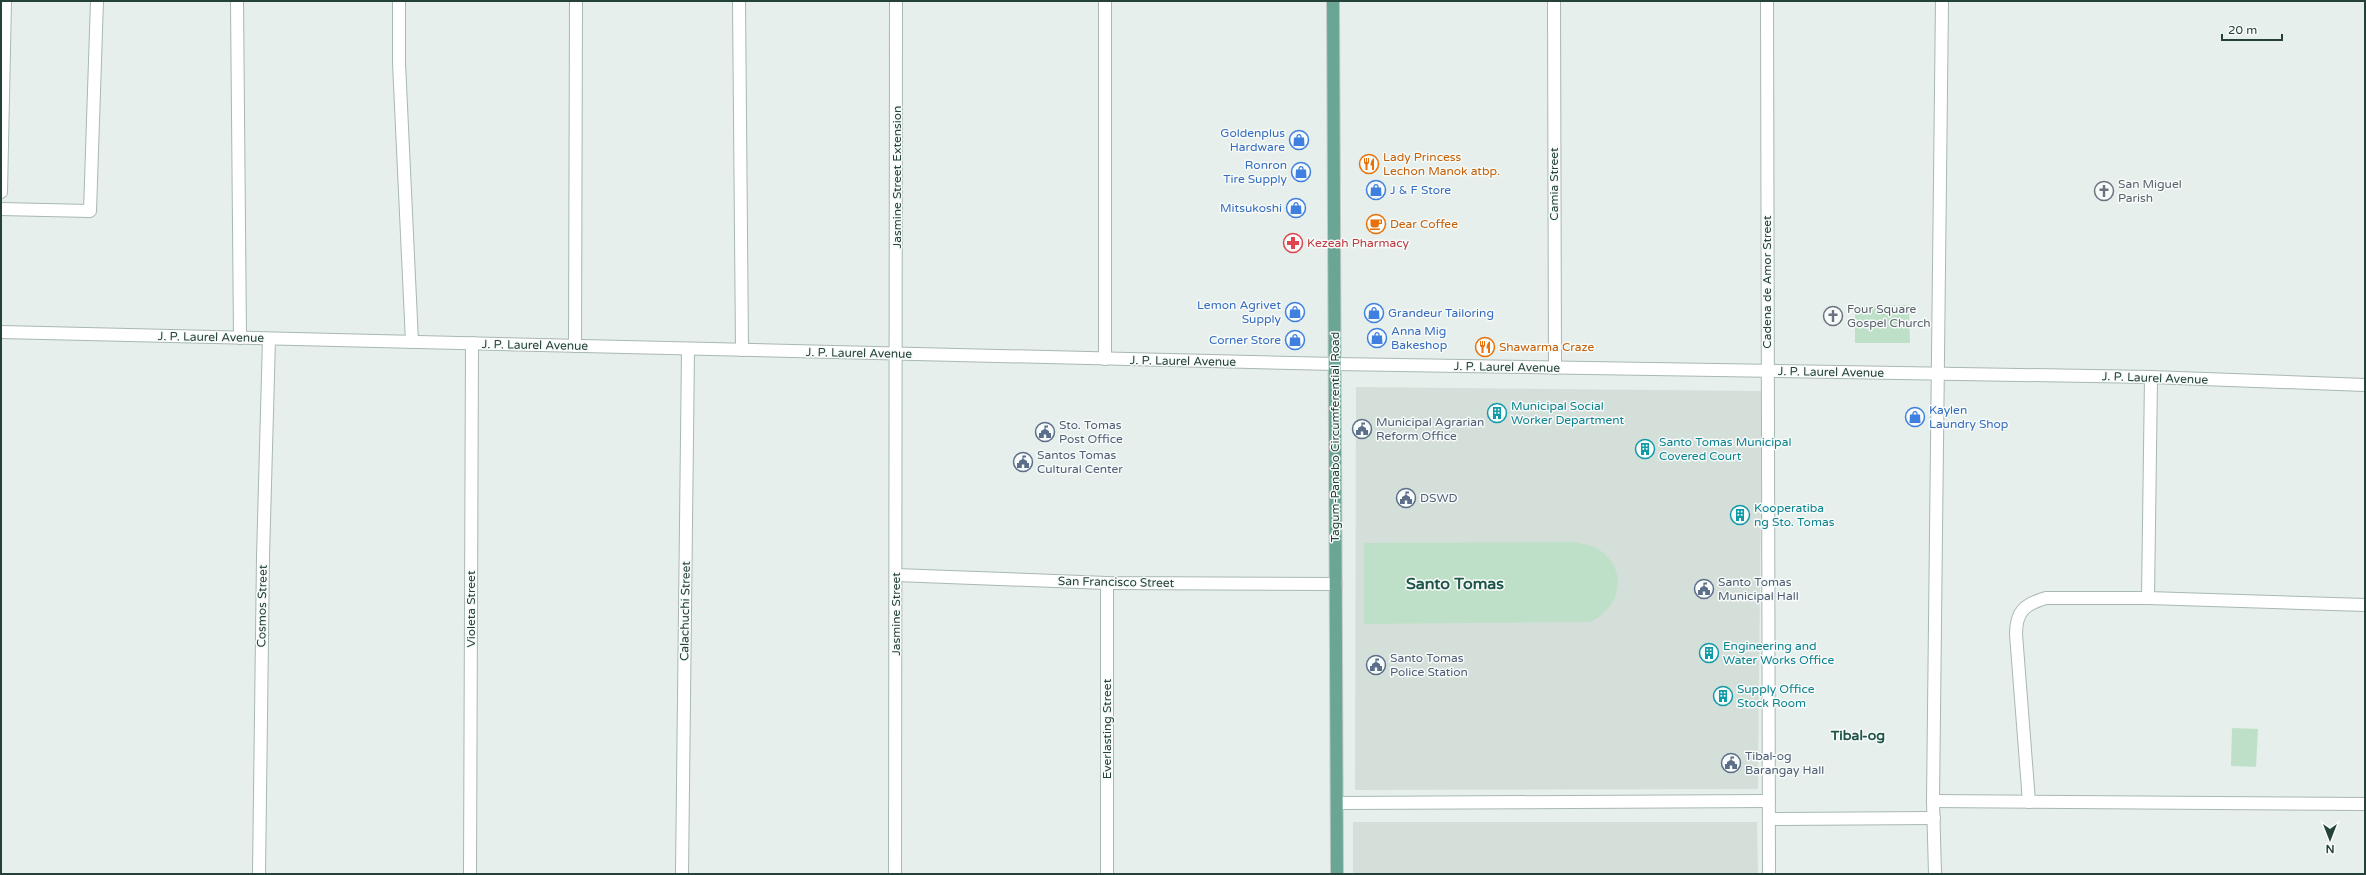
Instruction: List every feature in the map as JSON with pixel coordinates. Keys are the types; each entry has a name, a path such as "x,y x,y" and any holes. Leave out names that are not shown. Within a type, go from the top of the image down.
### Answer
{"main road":[{"name":"Tagum-Panabo Circumferential Road","path":"1333,1 1337,874"}],"street":[{"path":"1,192 5,1"},
{"path":"1,209 90,211 97,1"},
{"path":"238,1 240,338"},
{"path":"399,1 399,71 412,342"},
{"path":"575,346 576,1"},
{"path":"739,1 742,350"},
{"name":"Jasmine Street Extension","path":"896,1 897,354"},
{"path":"1105,1 1105,359"},
{"name":"Camia Street","path":"1554,1 1555,368"},
{"name":"Cadena de Amor Street","path":"1767,1 1769,874"},
{"path":"1936,874 1933,801 1940,374 1942,1"},
{"name":"J. P. Laurel Avenue","path":"1,332 1335,364 2151,377 2365,385"},
{"name":"Cosmos Street","path":"259,874 263,557 269,339"},
{"name":"Violeta Street","path":"470,874 472,343"},
{"name":"Calachuchi Street","path":"682,874 688,349"},
{"name":"Jasmine Street","path":"895,874 897,354"},
{"path":"2148,598 2151,377"},
{"name":"San Francisco Street","path":"896,575 1107,583 1336,584"},
{"name":"Everlasting Street","path":"1107,583 1107,874"},
{"path":"2028,802 2016,621 2029,604 2046,598 2148,598 2365,605"},
{"path":"1337,803 1769,801"},
{"path":"1933,801 2365,804"},
{"path":"1769,819 1934,818"}],"shaded area":[{"path":"1356,387 1762,391 1758,789 1355,790"},
{"path":"1353,822 1757,822 1758,874 1353,874"}],"green space":[{"path":"1909,305 1910,343 1855,343 1855,306"},
{"path":"1574,542 1591,546 1601,551 1610,560 1618,579 1614,599 1600,616 1590,622 1364,624 1364,543"},
{"path":"2232,728 2258,729 2256,767 2231,766"}],"place":[{"name":"Goldenplus Hardware","path":"1299,140"},
{"name":"Lady Princess Lechon Manok atbp.","path":"1369,164"},
{"name":"Ronron Tire Supply","path":"1301,172"},
{"name":"J & F Store","path":"1376,190"},
{"name":"San Miguel Parish","path":"2104,191"},
{"name":"Mitsukoshi","path":"1296,208"},
{"name":"Dear Coffee","path":"1376,224"},
{"name":"Kezeah Pharmacy","path":"1293,243"},
{"name":"Lemon Agrivet Supply","path":"1295,312"},
{"name":"Grandeur Tailoring","path":"1374,313"},
{"name":"Four Square Gospel Church","path":"1833,316"},
{"name":"Anna Mig Bakeshop","path":"1377,338"},
{"name":"Corner Store","path":"1295,340"},
{"name":"Shawarma Craze","path":"1485,347"},
{"name":"Municipal Social Worker Department","path":"1497,413"},
{"name":"Kaylen Laundry Shop","path":"1915,417"},
{"name":"Municipal Agrarian Reform Office","path":"1362,429"},
{"name":"Sto. Tomas Post Office","path":"1045,432"},
{"name":"Santo Tomas Municipal Covered Court","path":"1645,449"},
{"name":"Santos Tomas Cultural Center","path":"1023,462"},
{"name":"DSWD","path":"1406,498"},
{"name":"Kooperatiba ng Sto. Tomas","path":"1740,515"},
{"name":"Santo Tomas Municipal Hall","path":"1704,589"},
{"name":"Engineering and Water Works Office","path":"1709,653"},
{"name":"Santo Tomas Police Station","path":"1376,665"},
{"name":"Supply Office Stock Room","path":"1723,696"},
{"name":"Tibal-og Barangay Hall","path":"1731,763"}],"district":[{"name":"Santo Tomas","path":"1455,584"},
{"name":"Tibal-og","path":"1858,735"}]}
